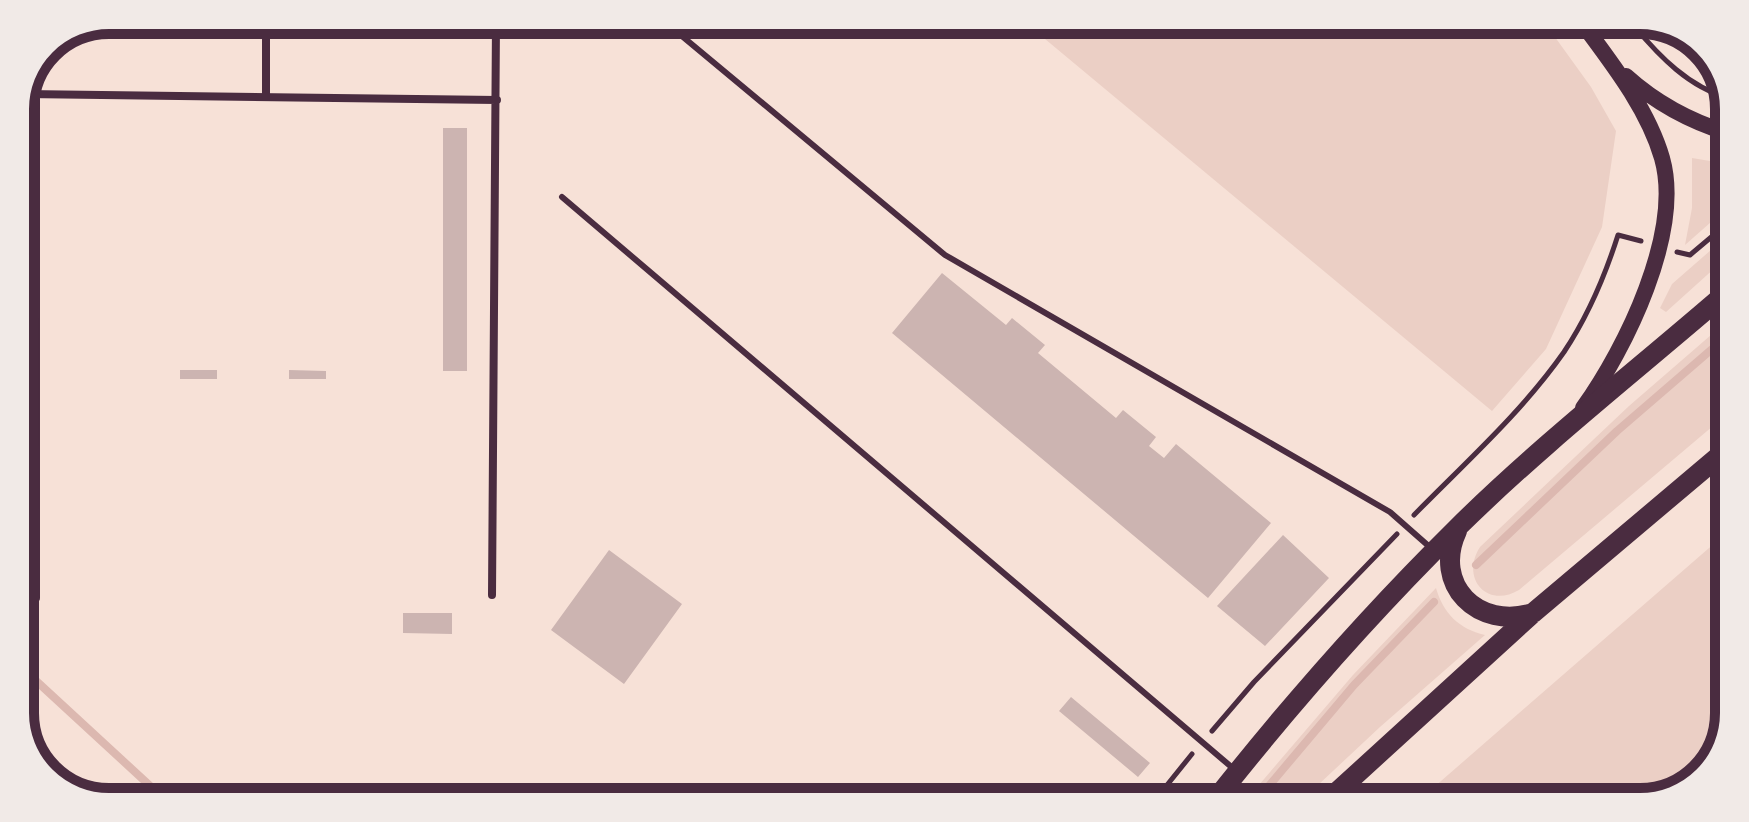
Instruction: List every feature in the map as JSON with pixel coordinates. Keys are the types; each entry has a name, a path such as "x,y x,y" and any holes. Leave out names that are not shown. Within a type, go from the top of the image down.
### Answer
{"main road":[{"path":"1570,425 1605,373 1629,329 1659,246 1667,212 1663,161 1655,136 1612,63 1590,34"},
{"path":"1612,63 1650,97 1671,110 1715,128"},
{"path":"1224,788 1343,649 1458,527 1570,425 1715,302"},
{"path":"1341,788 1533,613 1715,459"},
{"path":"1458,527 1449,556 1455,585 1464,598 1488,615 1518,618 1533,613"}],"street":[{"path":"266,34 266,97"},
{"path":"492,595 496,34"},
{"path":"36,598 36,94 497,100"}],"lane":[{"path":"679,34 945,255 1390,512 1435,551"},
{"path":"562,197 1237,772"}],"path":[{"path":"1641,34 1689,79 1714,94"},
{"path":"1659,246 1690,255 1715,234"}],"shaded area":[{"path":"1039,34 1553,34 1591,87 1616,131 1602,227 1546,349 1492,411"},
{"path":"1692,158 1715,162 1715,218 1685,245 1692,208"},
{"path":"1715,246 1715,268 1666,312 1660,308 1672,284"},
{"path":"1715,332 1715,424 1519,590 1497,596 1487,593 1475,579 1473,569 1480,547 1629,406"},
{"path":"1715,543 1714,727 1705,750 1689,769 1673,780 1640,788 1433,788"},
{"path":"1436,588 1453,619 1467,629 1485,635 1315,788 1256,788 1353,675"}],"building":[{"path":"443,128 467,128 467,371 443,371"},
{"path":"942,273 1006,325 1012,318 1045,345 1038,353 1116,418 1123,410 1156,437 1149,446 1164,458 1176,444 1271,523 1208,598 892,333"},
{"path":"180,370 217,370 217,379 180,379"},
{"path":"289,370 326,371 326,379 289,379"},
{"path":"1283,535 1329,578 1265,646 1217,606"},
{"path":"609,550 682,604 624,684 551,630"},
{"path":"403,613 452,613 452,634 403,633"},
{"path":"1071,697 1150,763 1138,777 1059,711"}],"waterway":[{"path":"1476,565 1617,431 1715,346"},
{"path":"1267,788 1354,685 1434,602"},
{"path":"34,679 152,788"}]}
